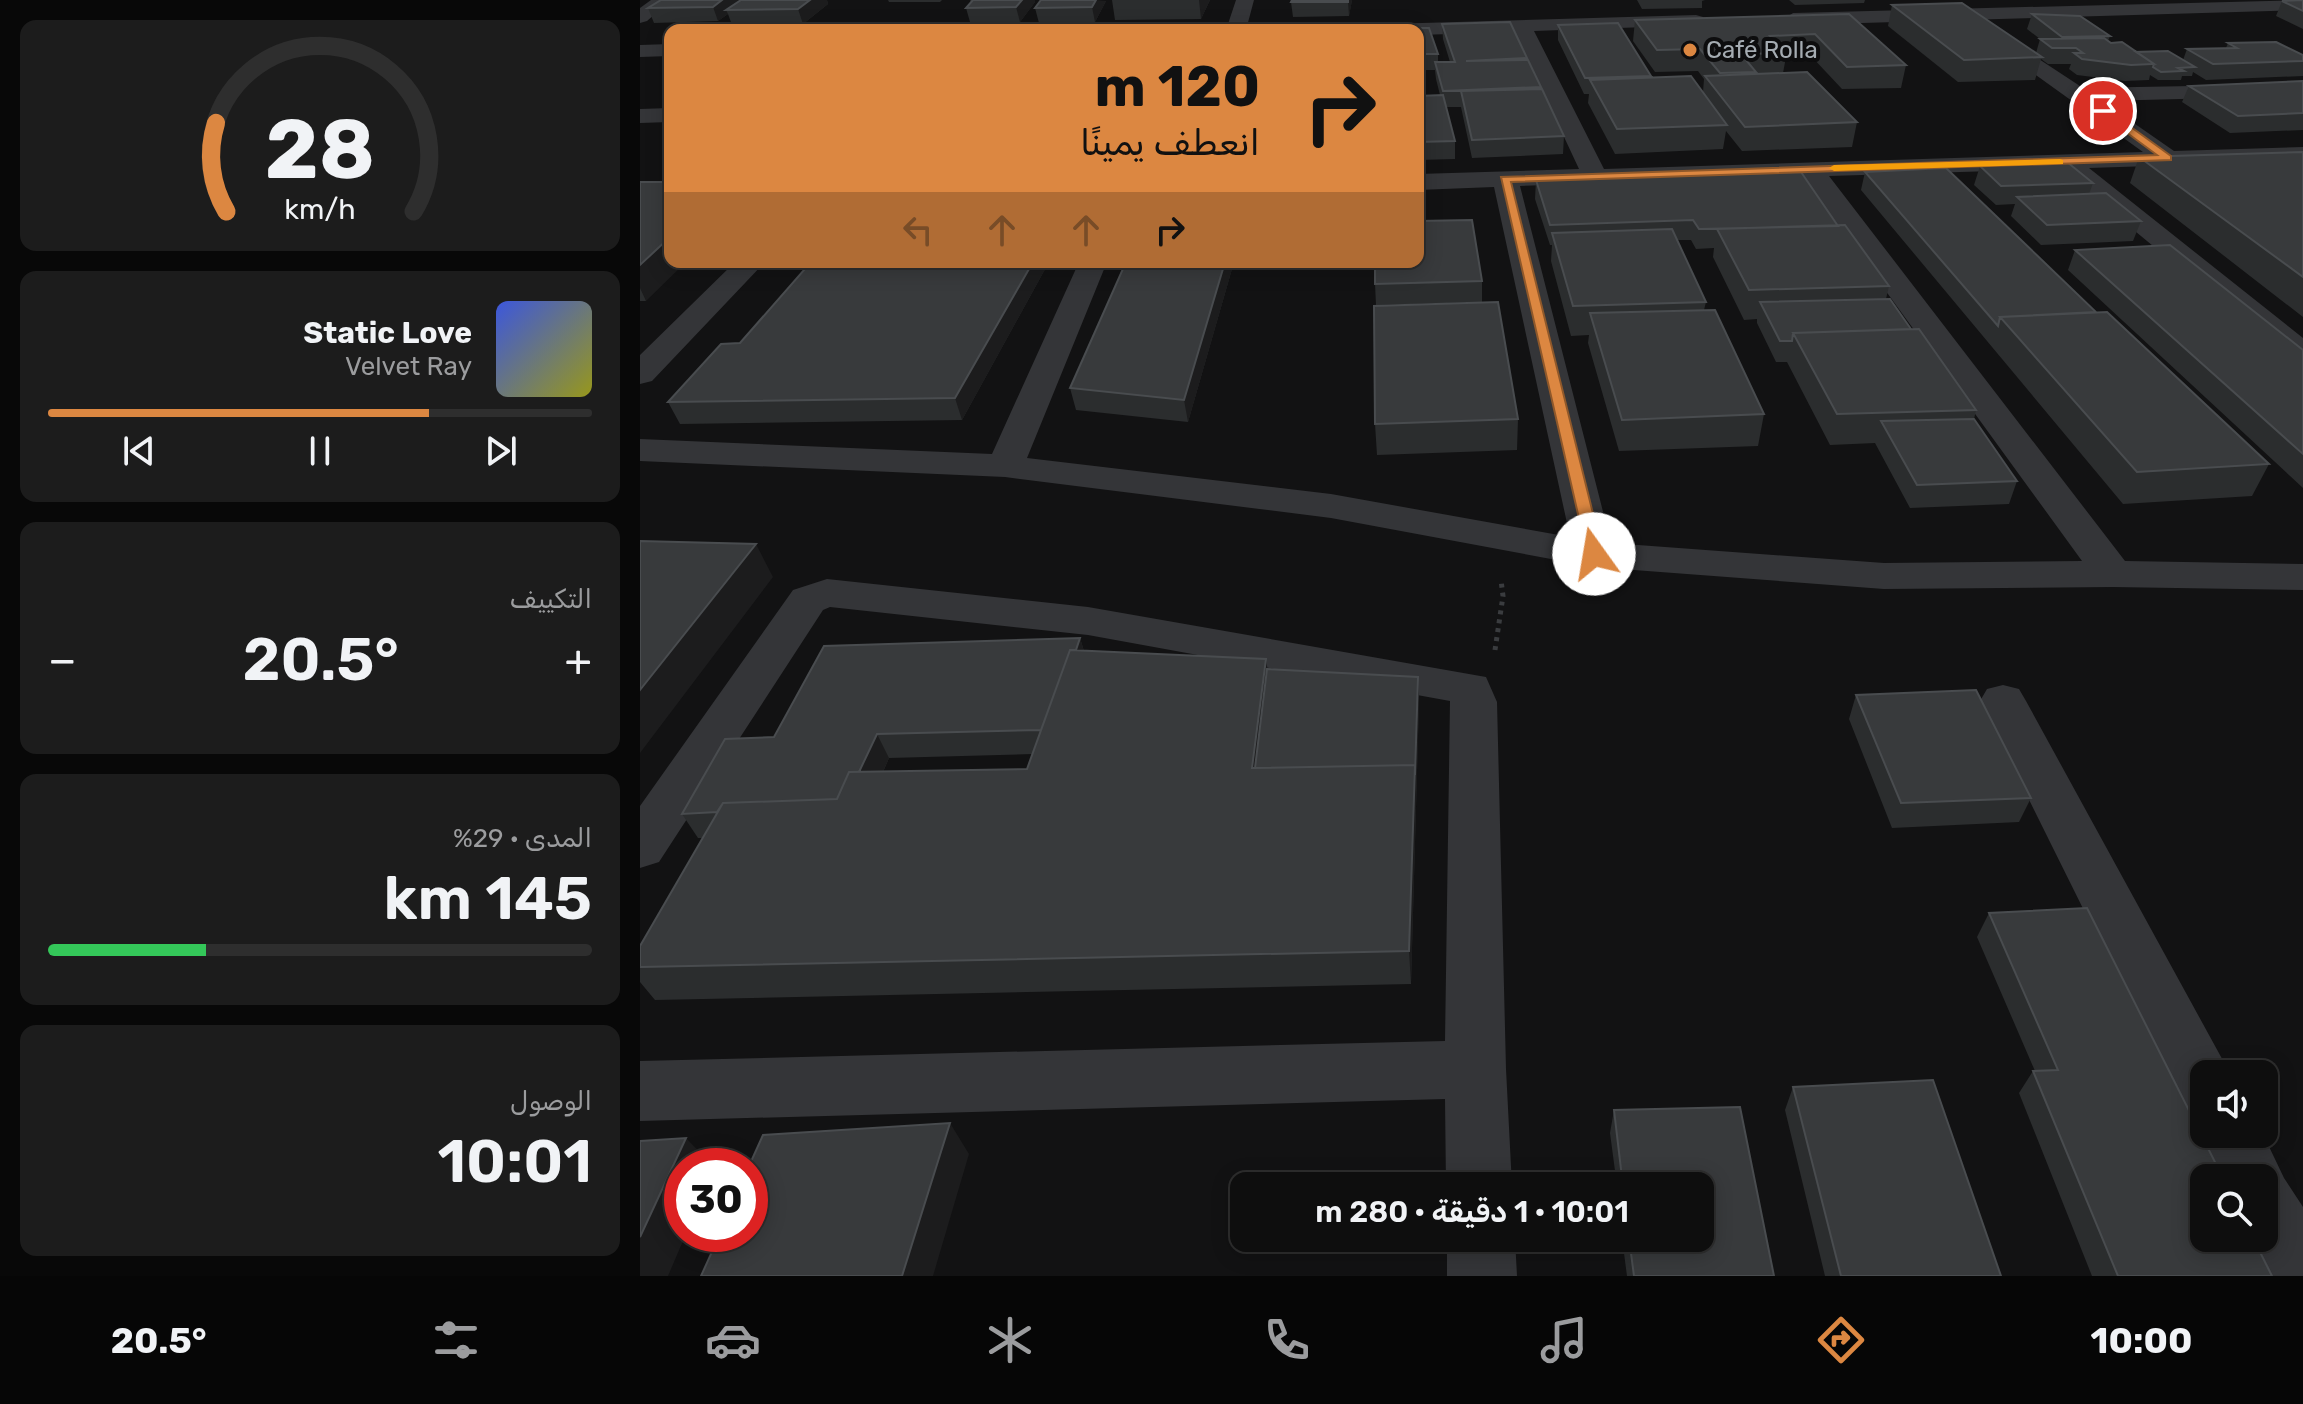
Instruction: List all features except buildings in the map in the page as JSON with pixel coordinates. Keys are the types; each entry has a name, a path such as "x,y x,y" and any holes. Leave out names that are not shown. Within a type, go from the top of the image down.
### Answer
{"street":[{"path":"640,17 662,0"},
{"path":"1238,24 1245,0"},
{"path":"1595,0 1606,24"},
{"path":"1776,19 2249,3 2303,5"},
{"path":"1962,14 2168,158"},
{"path":"1424,25 1469,20 1522,26 1714,21"},
{"path":"1522,26 1595,176"},
{"path":"640,51 664,50"},
{"path":"2081,95 2303,90"},
{"path":"640,116 664,115"},
{"path":"1424,182 2303,154"},
{"path":"2066,162 2303,354"},
{"path":"1810,169 2113,574"},
{"path":"1505,179 1594,554"},
{"path":"640,374 745,268"},
{"path":"1005,466 1090,268"},
{"path":"640,450 1005,466 1331,506 1594,554 1884,576 2113,574 2303,577"},
{"path":"646,829 808,600 827,593 1088,621 1470,688 1474,702 1475,1069 1479,1172"},
{"path":"2003,701 2190,1060"},
{"path":"640,1091 1475,1069"},
{"path":"2278,1230 2302,1276"},
{"path":"1481,1252 1482,1276"}],"path":[{"path":"1499,638 1503,596"}],"slow traffic":[{"path":"1834,168 2060,162"}],"place":[{"name":"Café Rolla","path":"1690,50"}],"route":[{"path":"1594,554 1505,179 2168,158 2103,111"}]}
